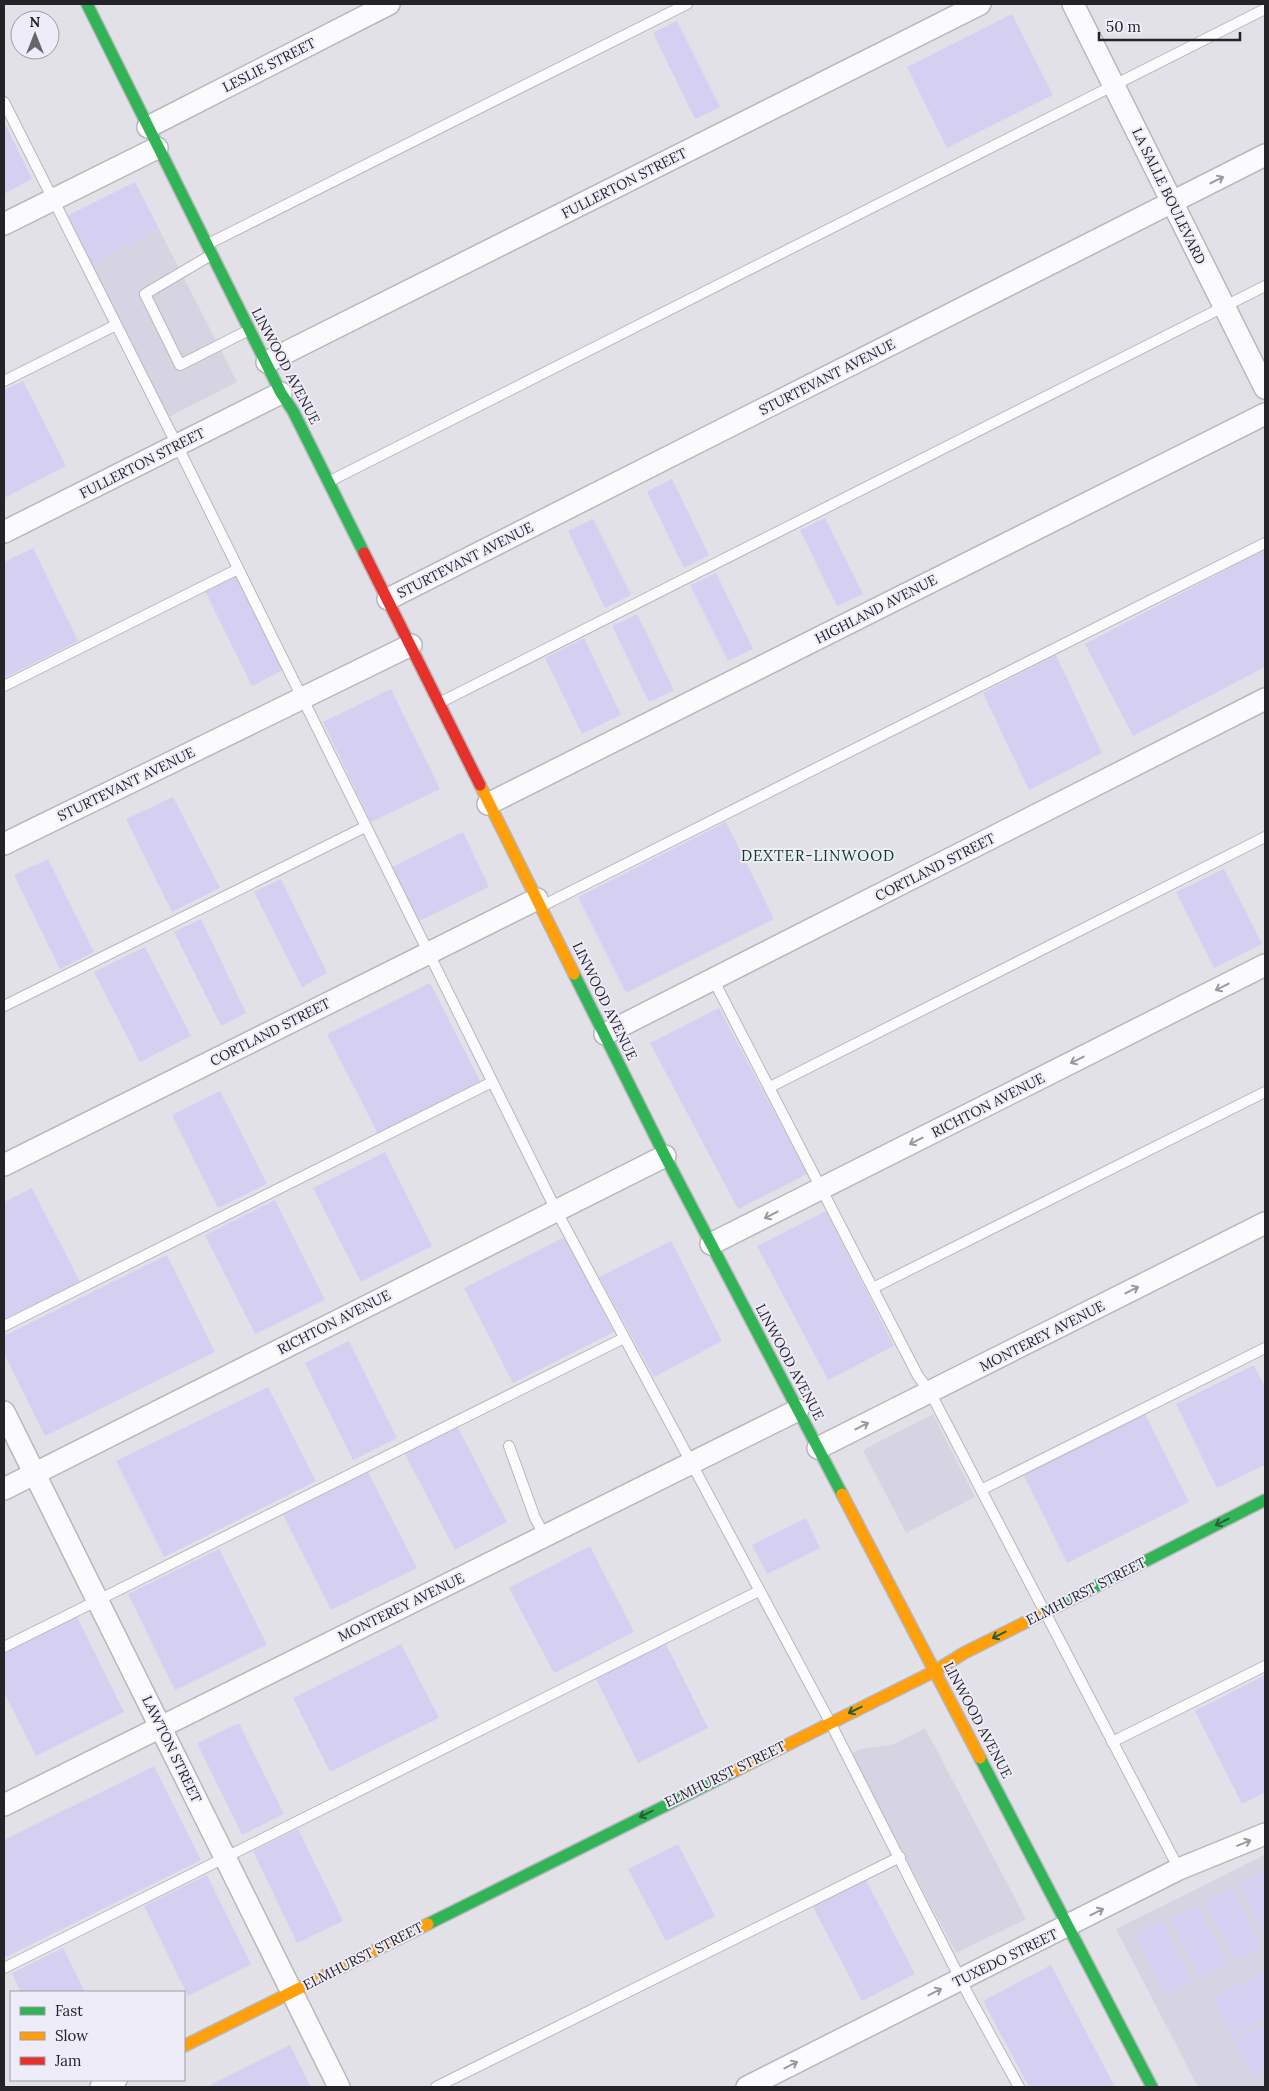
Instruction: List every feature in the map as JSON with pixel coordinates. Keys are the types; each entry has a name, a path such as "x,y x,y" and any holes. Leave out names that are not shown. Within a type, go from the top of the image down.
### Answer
{"street":[{"path":"87,4 148,127"},
{"name":"LESLIE STREET","path":"148,127 389,4"},
{"name":"FULLERTON STREET","path":"267,362 980,4"},
{"name":"LA SALLE BOULEVARD","path":"1073,4 1174,202 1223,307 1265,388"},
{"name":"LINWOOD AVENUE","path":"148,127 281,393 293,411 329,481 488,804 539,902 665,1156 1152,2087"},
{"path":"4,224 158,148"},
{"name":"STURTEVANT AVENUE","path":"388,599 1265,155"},
{"name":"FULLERTON STREET","path":"4,532 281,393"},
{"name":"HIGHLAND AVENUE","path":"488,804 1265,414"},
{"name":"STURTEVANT AVENUE","path":"4,844 410,645"},
{"name":"CORTLAND STREET","path":"605,1034 1265,700"},
{"name":"CORTLAND STREET","path":"4,1165 427,953 539,902"},
{"name":"RICHTON AVENUE","path":"711,1244 1265,965"},
{"name":"RICHTON AVENUE","path":"4,1489 665,1156"},
{"name":"MONTEREY AVENUE","path":"818,1448 1265,1223"},
{"name":"MONTEREY AVENUE","path":"4,1805 798,1410"},
{"name":"LAWTON STREET","path":"4,1412 162,1726 339,2087"},
{"name":"ELMHURST STREET","path":"185,2046 935,1671 1045,1611 1265,1500"},
{"name":"TUXEDO STREET","path":"747,2087 961,1978 1068,1927 1179,1869 1265,1834"},
{"path":"101,2087 114,2081"}],"lane":[{"path":"250,329 180,365 145,294 210,250 687,4"},
{"path":"329,481 1265,9"},
{"path":"4,102 177,445 427,953 556,1210 830,1722 961,1978 1020,2087"},
{"path":"439,704 1265,286"},
{"path":"4,381 116,325"},
{"path":"539,902 1265,543"},
{"path":"4,686 238,569"},
{"path":"4,1006 366,827"},
{"path":"770,1087 1265,837"},
{"path":"713,979 823,1188 918,1376 930,1392 1179,1869"},
{"path":"4,1326 492,1082"},
{"path":"873,1288 1265,1092"},
{"path":"4,1647 624,1338"},
{"path":"981,1490 1265,1348"},
{"path":"509,1446 535,1518 545,1536"},
{"path":"4,1968 759,1591"},
{"path":"1112,1742 1265,1666"},
{"path":"436,2087 900,1857"}],"shaded area":[{"path":"1012,14 1053,95 947,148 907,67"},
{"path":"677,21 720,107 695,119 653,33"},
{"path":"4,122 32,179 4,194"},
{"path":"135,182 159,229 91,264 67,216"},
{"path":"159,229 237,382 169,417 91,264"},
{"path":"23,381 66,466 4,498 4,390"},
{"path":"672,479 709,555 684,568 647,492"},
{"path":"825,518 863,594 837,606 800,530"},
{"path":"593,519 631,595 605,608 568,531"},
{"path":"33,548 78,641 4,678 4,562"},
{"path":"1265,549 1265,667 1133,736 1085,644"},
{"path":"716,573 753,649 728,661 690,585"},
{"path":"237,575 283,670 252,686 205,591"},
{"path":"637,614 674,690 649,702 612,626"},
{"path":"584,638 621,715 582,734 545,658"},
{"path":"1056,655 1102,753 1029,790 983,693"},
{"path":"391,689 440,789 371,822 323,722"},
{"path":"173,797 220,888 172,912 126,819"},
{"path":"726,822 774,919 626,993 578,897"},
{"path":"463,832 489,887 419,921 392,867"},
{"path":"48,859 94,952 60,969 14,875"},
{"path":"1224,869 1262,944 1214,968 1176,892"},
{"path":"281,879 327,973 302,987 254,892"},
{"path":"201,919 246,1013 221,1026 174,932"},
{"path":"145,947 191,1036 140,1062 94,972"},
{"path":"430,983 481,1083 378,1134 327,1034"},
{"path":"719,1008 807,1174 738,1209 650,1043"},
{"path":"220,1091 267,1184 218,1208 172,1115"},
{"path":"385,1152 432,1246 361,1282 313,1188"},
{"path":"32,1188 80,1282 4,1319 4,1202"},
{"path":"275,1200 325,1300 255,1334 205,1235"},
{"path":"826,1211 894,1346 828,1380 757,1246"},
{"path":"565,1237 614,1332 513,1383 464,1288"},
{"path":"671,1241 722,1341 654,1377 599,1277"},
{"path":"167,1255 215,1352 45,1436 4,1353 4,1336"},
{"path":"349,1341 397,1438 353,1460 305,1363"},
{"path":"1254,1365 1265,1387 1265,1465 1217,1488 1176,1404"},
{"path":"268,1387 316,1481 164,1557 116,1461"},
{"path":"933,1414 975,1497 906,1533 863,1450"},
{"path":"1145,1414 1189,1502 1067,1563 1023,1474"},
{"path":"457,1426 507,1522 455,1550 405,1454"},
{"path":"368,1472 417,1568 331,1610 283,1515"},
{"path":"806,1518 820,1548 767,1574 752,1545"},
{"path":"590,1546 634,1632 554,1673 509,1588"},
{"path":"219,1549 267,1645 175,1690 128,1594"},
{"path":"76,1615 124,1712 36,1756 4,1692 4,1652"},
{"path":"665,1642 708,1728 638,1763 595,1677"},
{"path":"401,1644 439,1718 330,1772 293,1698"},
{"path":"1265,1675 1265,1792 1242,1804 1195,1711"},
{"path":"239,1723 284,1814 242,1835 197,1743"},
{"path":"925,1728 1026,1919 956,1953 851,1754 861,1749 892,1745"},
{"path":"154,1766 201,1860 4,1958 4,1840"},
{"path":"298,1829 343,1921 297,1943 253,1851"},
{"path":"678,1844 715,1916 666,1941 628,1869"},
{"path":"1265,1855 1265,2087 1198,2087 1116,1929"},
{"path":"1265,1871 1265,1936 1240,1884"},
{"path":"207,1875 251,1964 188,1996 144,1906"},
{"path":"866,1880 915,1974 862,2001 813,1907"},
{"path":"1233,1888 1262,1948 1235,1961 1205,1902"},
{"path":"1198,1905 1228,1965 1200,1978 1170,1918"},
{"path":"1163,1921 1193,1981 1165,1995 1135,1935"},
{"path":"63,1948 84,1991 21,1991 12,1973"},
{"path":"1051,1965 1115,2087 1029,2087 983,2001"},
{"path":"1265,1972 1265,2019 1232,2036 1213,1997"},
{"path":"1265,2023 1265,2071 1253,2077 1234,2039"},
{"path":"290,2045 311,2087 206,2087"}],"traffic: fast":[{"path":"87,4 281,393 293,411 364,553"},
{"path":"574,974 665,1156 842,1494"},
{"path":"1040,1615 1265,1500"},
{"path":"980,1758 1152,2087"},
{"path":"428,1924 737,1770"}],"traffic: slow":[{"path":"480,785 574,974"},
{"path":"842,1494 980,1758"},
{"path":"737,1770 935,1671 964,1653 1040,1615"},
{"path":"185,2046 428,1924"}],"traffic: jam":[{"path":"364,553 480,785"}],"district":[{"name":"DEXTER-LINWOOD","path":"818,856"}]}
